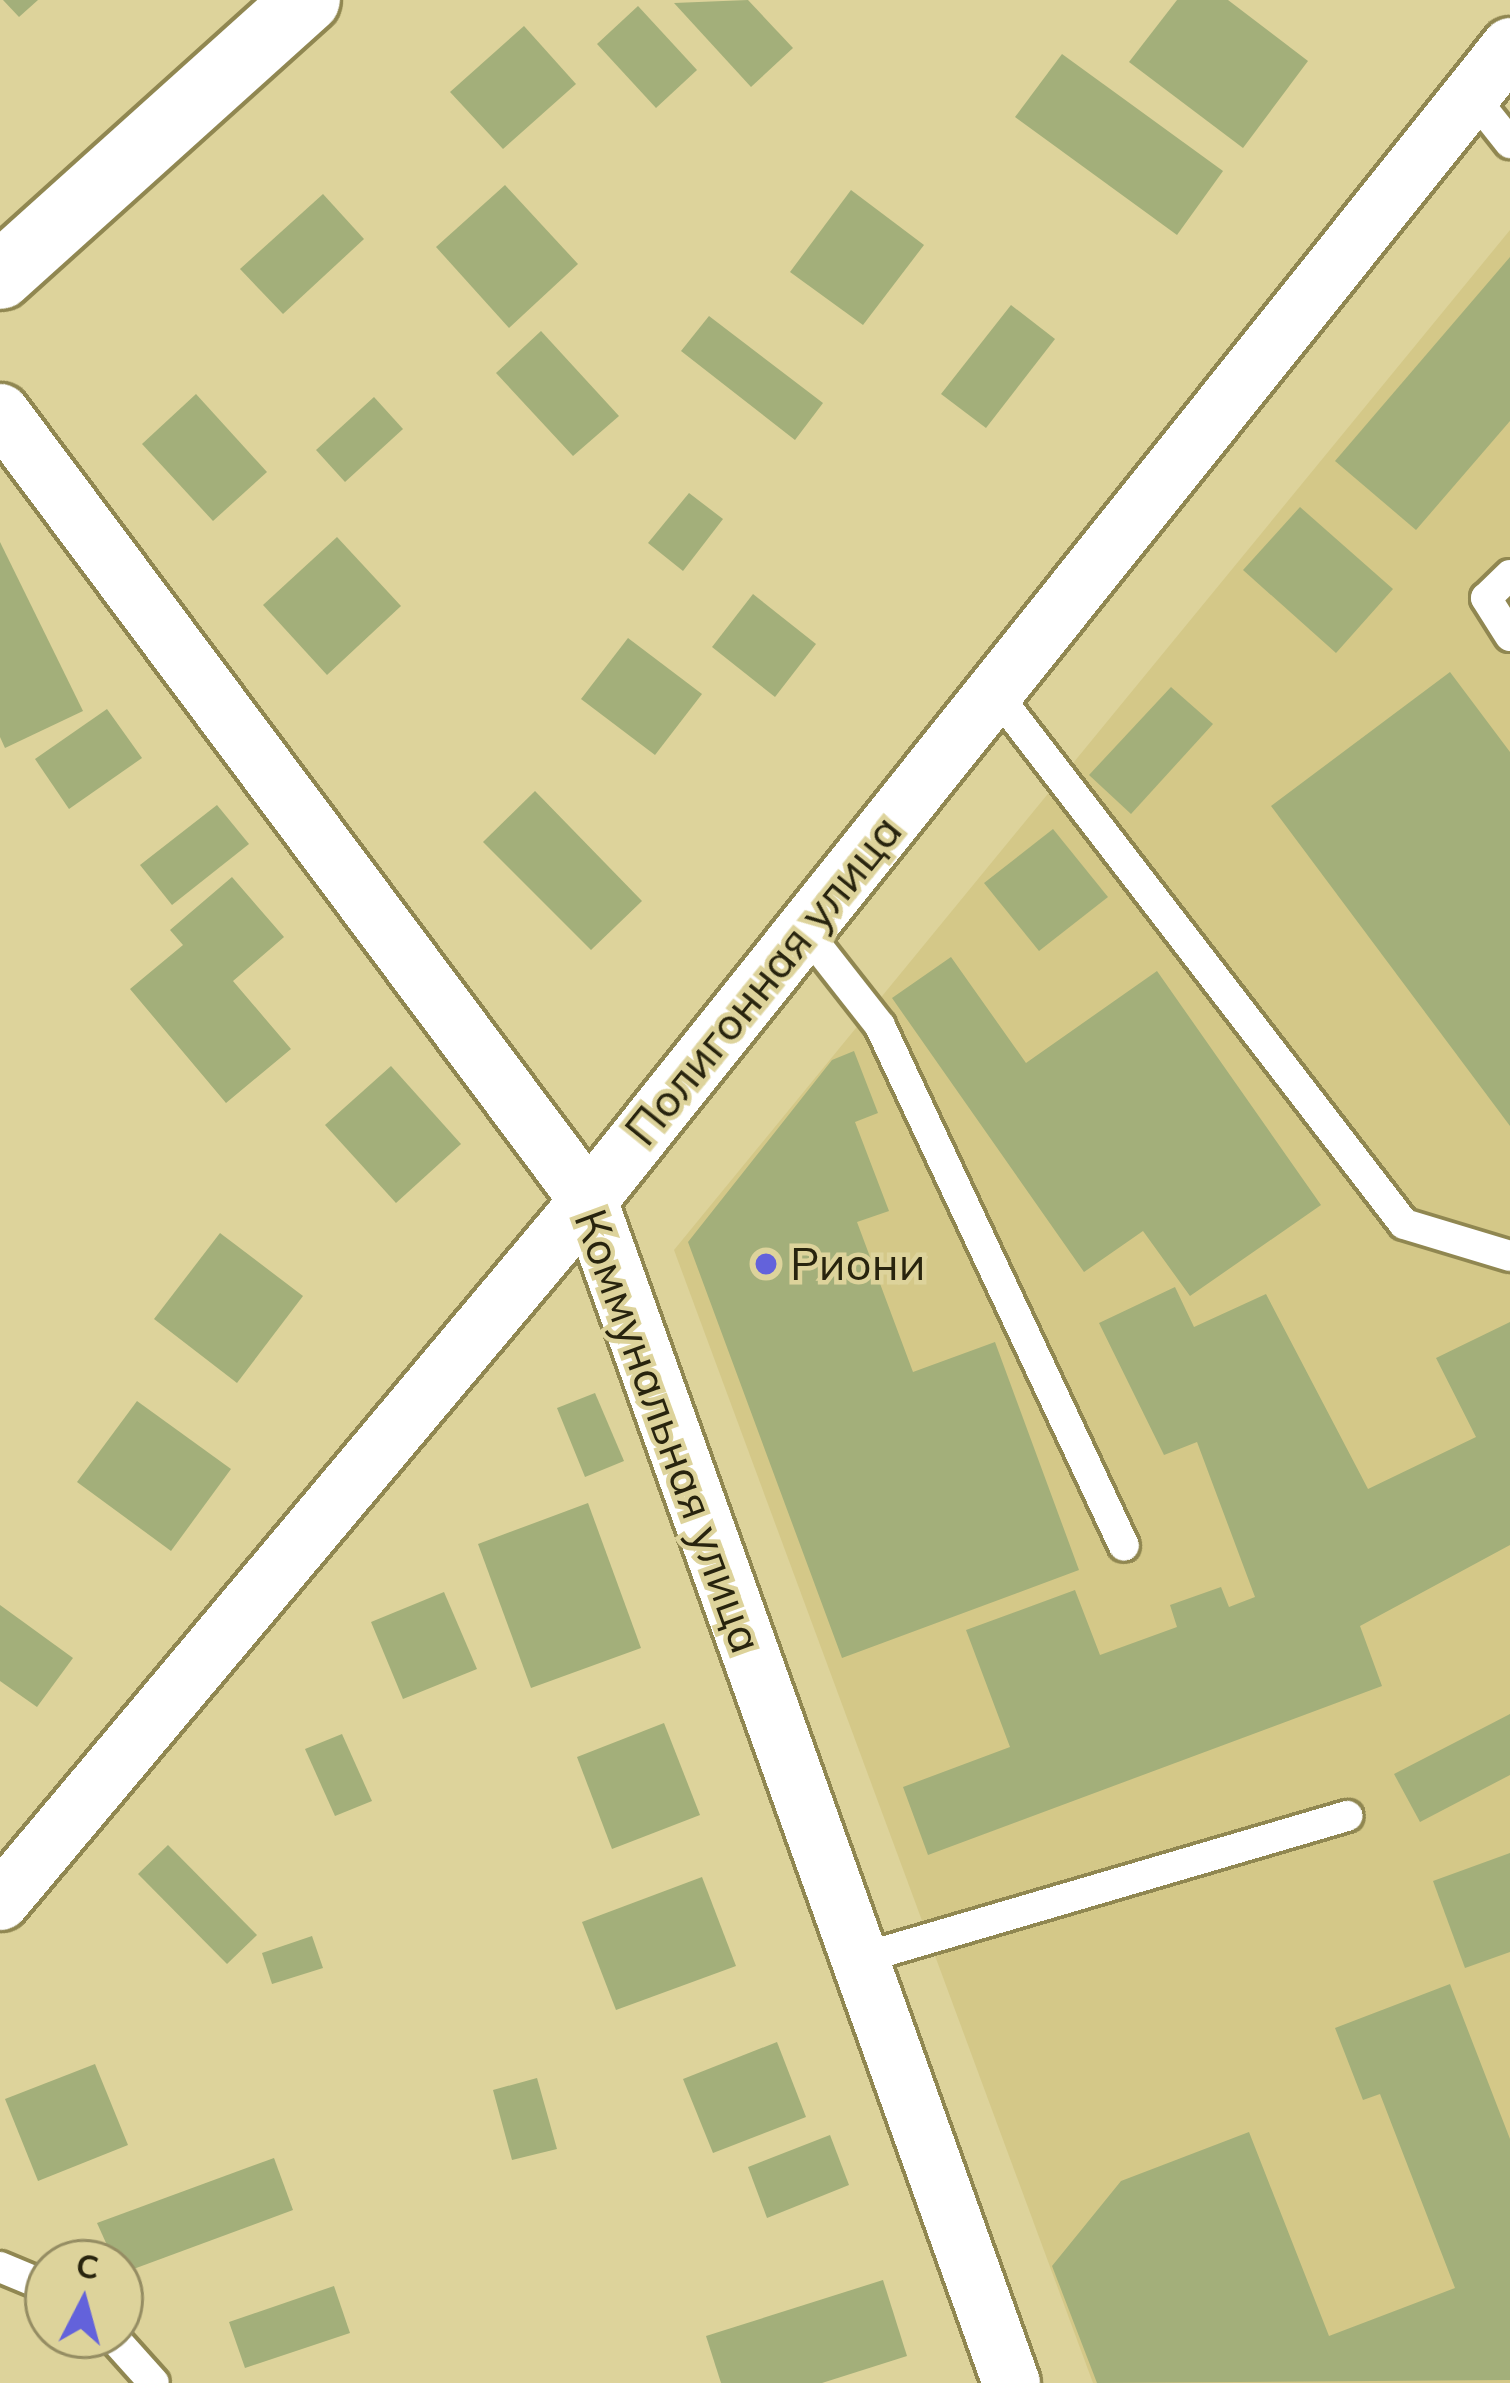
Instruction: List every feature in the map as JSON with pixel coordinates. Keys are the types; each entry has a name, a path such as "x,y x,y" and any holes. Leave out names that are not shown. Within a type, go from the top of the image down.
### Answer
{"main road":[{"path":"0,276 307,0"}],"street":[{"name":"Полигонная улица","path":"0,1901 587,1199 1510,46"},
{"name":"Коммунальная улица","path":"0,412 587,1199 1010,2383"}],"lane":[{"path":"1471,94 1510,143"},
{"path":"1510,575 1486,598 1510,636"},
{"path":"994,691 1404,1224 1510,1256"},
{"path":"804,929 880,1026 1124,1546"},
{"path":"860,1959 1347,1816"},
{"path":"132,2359 154,2383"}],"shaded area":[{"path":"1510,230 1510,2383 1093,2383 674,1250"}],"building":[{"path":"3,0 38,0 19,17"},
{"path":"748,0 793,48 751,87 674,3"},
{"path":"1177,0 1228,0 1308,61 1243,148 1129,62"},
{"path":"638,6 697,70 656,108 597,44"},
{"path":"524,26 576,84 503,149 450,92"},
{"path":"1062,54 1223,171 1177,235 1015,117"},
{"path":"505,185 578,264 509,328 436,247"},
{"path":"851,190 924,245 863,325 790,272"},
{"path":"323,194 364,239 283,314 240,269"},
{"path":"1510,257 1510,421 1416,530 1335,461"},
{"path":"1011,305 1055,339 986,428 941,394"},
{"path":"709,316 823,403 795,440 681,351"},
{"path":"541,331 619,416 573,456 496,373"},
{"path":"196,394 267,472 213,521 142,444"},
{"path":"374,397 403,429 345,482 316,450"},
{"path":"689,493 723,519 683,571 648,543"},
{"path":"1300,507 1393,589 1336,653 1243,570"},
{"path":"337,537 401,606 327,675 263,605"},
{"path":"0,542 83,711 5,748 0,737"},
{"path":"753,594 816,644 775,697 712,647"},
{"path":"628,638 702,694 655,755 581,699"},
{"path":"1450,672 1510,752 1510,1126 1271,806"},
{"path":"1171,687 1213,724 1131,814 1089,775"},
{"path":"107,709 142,758 69,809 35,759"},
{"path":"535,791 642,901 591,950 483,842"},
{"path":"217,805 249,844 172,905 140,865"},
{"path":"1053,829 1108,897 1039,951 984,883"},
{"path":"232,877 284,937 233,981 291,1049 226,1103 130,989 183,945 170,930"},
{"path":"951,957 1026,1063 1157,971 1321,1205 1190,1296 1143,1231 1084,1272 892,998"},
{"path":"854,1051 878,1113 855,1122 889,1211 857,1222 913,1372 995,1342 1079,1570 842,1658 688,1242 832,1060"},
{"path":"391,1066 461,1144 396,1203 325,1125"},
{"path":"220,1233 303,1296 237,1383 154,1319"},
{"path":"1175,1287 1194,1327 1266,1294 1368,1489 1476,1437 1436,1358 1510,1322 1510,1545 1360,1626 1382,1686 928,1855 903,1787 1010,1747 966,1630 1075,1590 1100,1655 1177,1627 1170,1605 1221,1587 1229,1607 1255,1597 1197,1442 1164,1455 1099,1323"},
{"path":"595,1393 624,1461 585,1477 557,1408"},
{"path":"137,1401 231,1469 171,1551 77,1482"},
{"path":"588,1503 641,1648 531,1688 478,1544"},
{"path":"444,1592 477,1669 403,1699 371,1622"},
{"path":"0,1605 73,1658 37,1707 0,1681"},
{"path":"1510,1714 1510,1775 1420,1822 1394,1774"},
{"path":"664,1723 700,1815 612,1849 577,1757"},
{"path":"342,1734 372,1801 335,1816 305,1749"},
{"path":"168,1845 257,1935 227,1964 138,1874"},
{"path":"1510,1853 1510,1952 1465,1968 1433,1881"},
{"path":"702,1877 736,1966 616,2010 582,1922"},
{"path":"312,1936 323,1968 272,1984 262,1953"},
{"path":"1450,1984 1510,2139 1510,2380 1097,2383 1052,2266 1121,2181 1249,2132 1329,2336 1455,2288 1380,2094 1363,2100 1335,2028"},
{"path":"777,2042 806,2117 713,2153 683,2079"},
{"path":"95,2064 128,2145 38,2181 5,2099"},
{"path":"537,2078 557,2149 512,2160 493,2090"},
{"path":"830,2135 849,2185 767,2218 748,2167"},
{"path":"274,2158 293,2210 144,2265 144,2239 104,2239 97,2223"},
{"path":"883,2280 907,2356 822,2383 721,2383 706,2336"},
{"path":"334,2286 350,2333 245,2368 229,2322"}],"place":[{"name":"Риони","path":"766,1264"}]}
